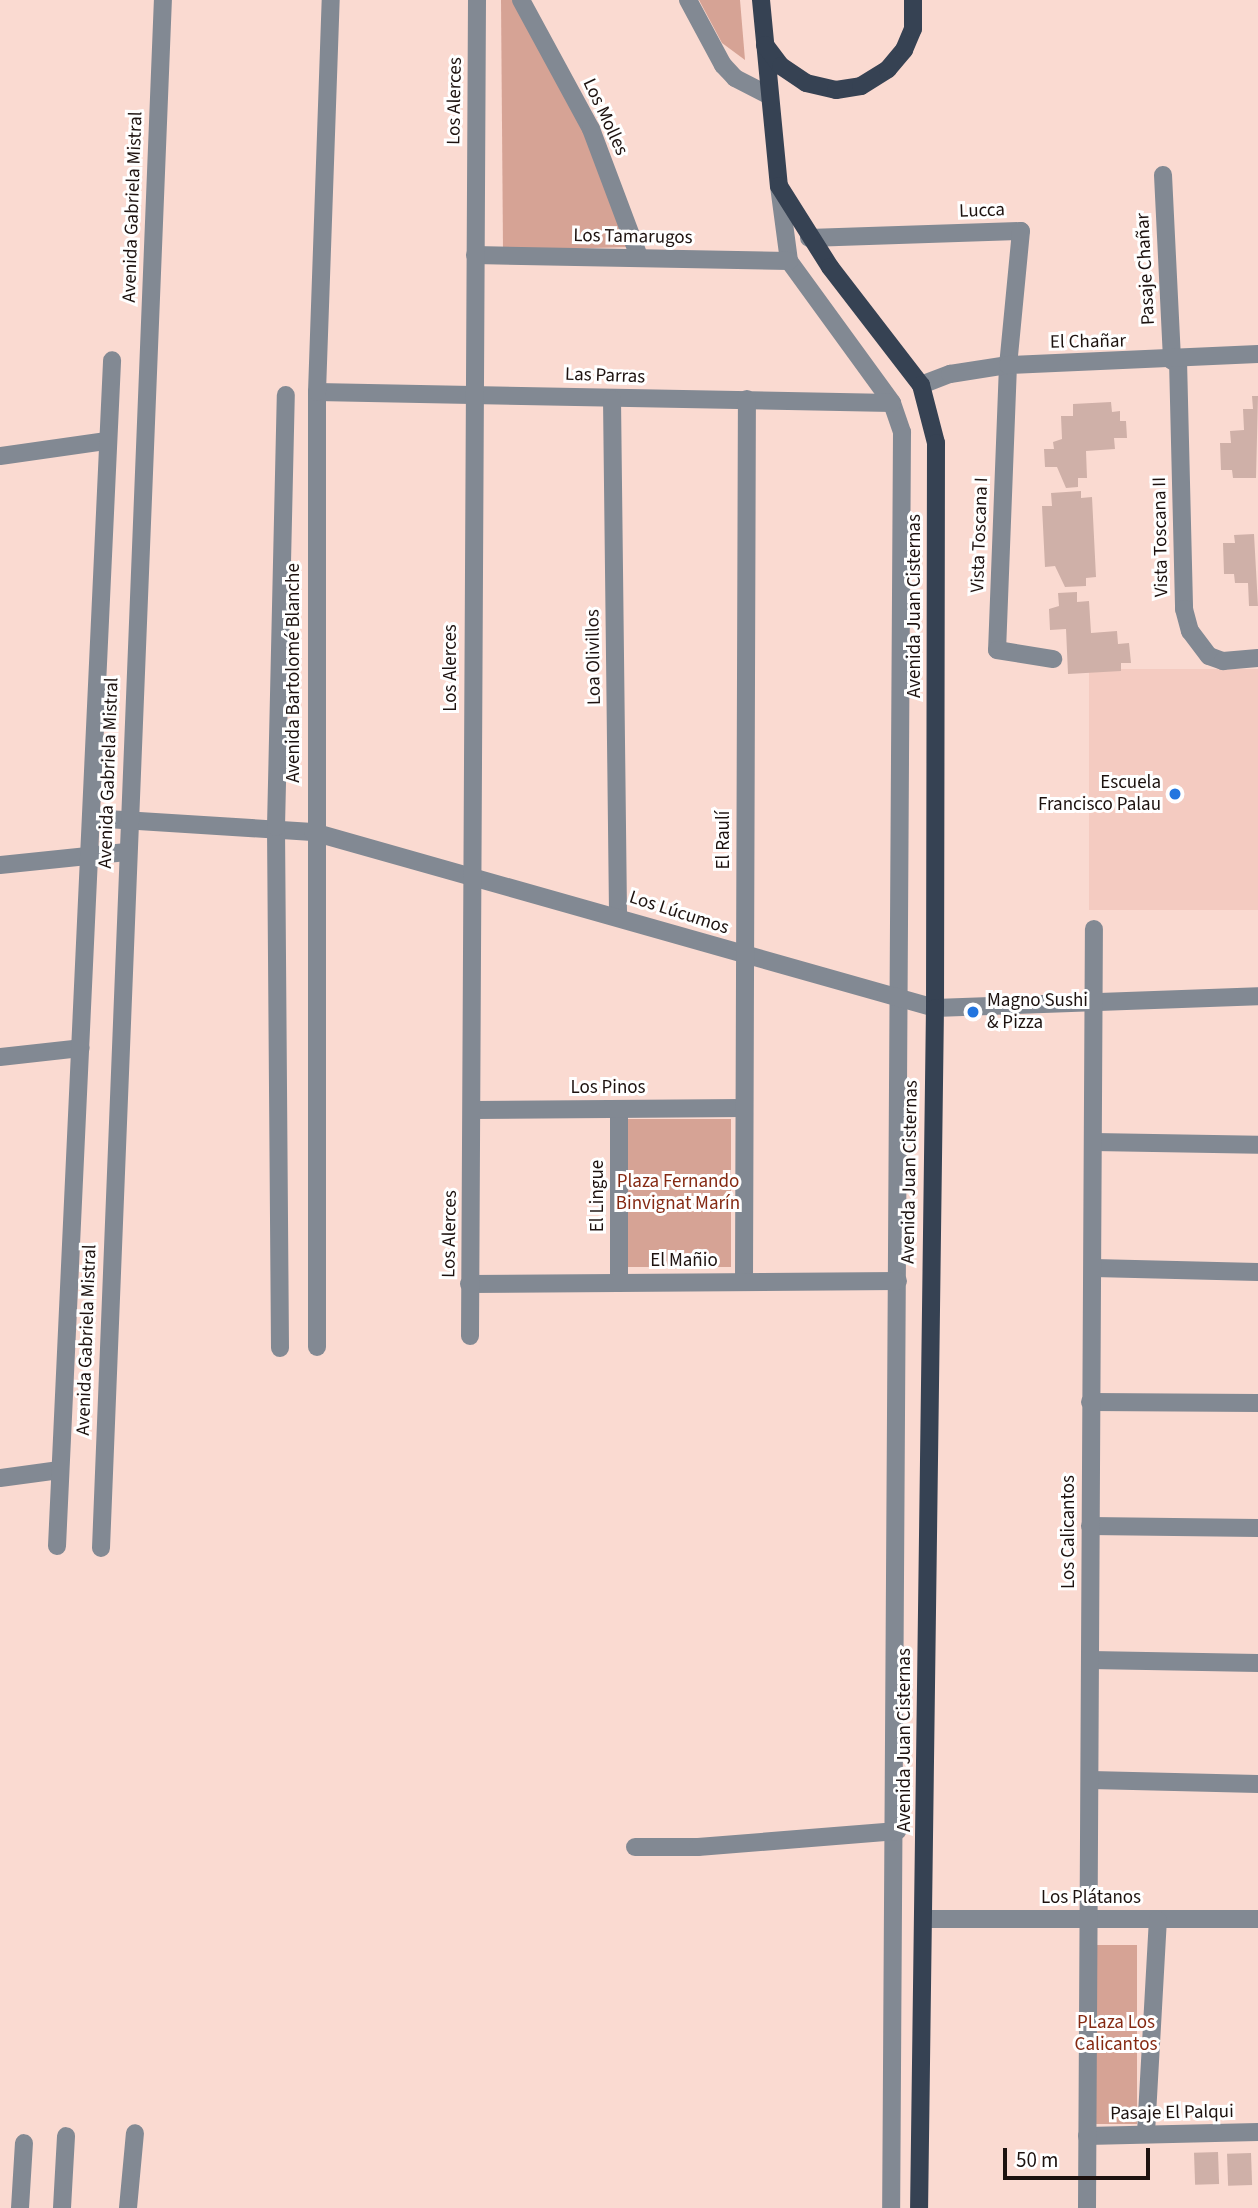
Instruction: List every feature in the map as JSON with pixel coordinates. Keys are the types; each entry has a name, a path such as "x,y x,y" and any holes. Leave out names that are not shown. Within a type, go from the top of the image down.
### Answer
{"main road":[{"path":"765,45 781,65 806,83 836,90 861,86 888,69 904,50 913,29 913,0"},
{"name":"Avenida Juan Cisternas","path":"761,1 779,186 809,237 921,385 936,443 935,1009 919,2208"}],"street":[{"name":"Avenida Gabriela Mistral","path":"101,1548 126,852 163,0"},
{"name":"Avenida Bartolomé Blanche","path":"317,1347 313,832 317,392 331,0"},
{"name":"Los Alerces","path":"470,1336 473,1110 470,873 477,0"},
{"name":"Los Molles","path":"521,0 591,129 639,257"},
{"path":"688,0 723,65 734,78 769,96"},
{"name":"Pasaje Chañar","path":"1163,175 1175,361"},
{"name":"Avenida Juan Cisternas","path":"779,186 789,261 892,403 902,432 897,997 897,1831 891,2208"},
{"name":"Lucca","path":"809,237 1021,231 1008,365"},
{"name":"Los Tamarugos","path":"475,255 789,261"},
{"name":"El Chañar","path":"921,385 950,374 1008,365 1175,361 1258,354"},
{"name":"Avenida Gabriela Mistral","path":"57,1546 90,853 105,441 112,360"},
{"name":"Vista Toscana II","path":"1175,361 1184,608 1190,631 1209,656 1223,662 1258,658"},
{"name":"Vista Toscana I","path":"1008,365 997,650 1053,659"},
{"name":"Las Parras","path":"317,392 474,391 612,399 892,403"},
{"name":"Avenida Bartolomé Blanche","path":"280,1348 276,827 286,395"},
{"name":"Loa Olivillos","path":"612,399 618,915"},
{"name":"El Raulí","path":"744,1282 747,399"},
{"path":"0,456 105,441"},
{"name":"Los Lúcumos","path":"91,818 276,827 313,832 618,915 745,957 935,1009 1258,996"},
{"path":"0,865 90,853 126,852"},
{"name":"Los Calicantos","path":"1087,2208 1094,929"},
{"path":"0,1057 81,1048"},
{"name":"Los Pinos","path":"473,1110 744,1108"},
{"name":"El Lingue","path":"618,1109 619,1283"},
{"path":"1094,1142 1258,1145"},
{"path":"1094,1268 1258,1272"},
{"name":"El Mañio","path":"470,1284 898,1281"},
{"path":"1090,1402 1258,1403"},
{"path":"0,1478 59,1470"},
{"path":"1090,1526 1258,1528"},
{"path":"1091,1660 1258,1663"},
{"path":"1091,1780 1258,1784"},
{"path":"635,1847 698,1847 897,1831"},
{"name":"Los Plátanos","path":"924,1919 1258,1919"},
{"path":"1146,2133 1158,1920"},
{"name":"Pasaje El Palqui","path":"1087,2136 1258,2132"},
{"path":"128,2208 135,2133"},
{"path":"62,2208 65,2136"},
{"path":"20,2208 23,2143"}],"shaded area":[{"name":"Escuela Francisco Palau","path":"1089,669 1258,669 1258,910 1089,910"}],"green space":[{"path":"501,0 516,0 599,137 634,247 503,250"},
{"path":"699,0 740,0 745,60 722,43"},
{"name":"Plaza Fernando Binvignat Marín","path":"626,1119 731,1119 731,1267 626,1267"},
{"name":"PLaza Los Calicantos","path":"1095,1945 1137,1945 1137,2124 1095,2124"}],"building":[{"path":"1252,396 1258,396 1256,478 1233,478 1232,470 1221,470 1220,443 1231,443 1230,431 1244,430 1243,409 1253,409"},
{"path":"1111,402 1112,412 1120,411 1120,421 1126,421 1127,438 1114,438 1115,449 1086,451 1087,478 1078,478 1078,487 1066,488 1057,467 1045,467 1044,449 1054,449 1053,442 1062,439 1061,416 1073,416 1073,404"},
{"path":"1081,491 1081,498 1092,497 1096,577 1086,578 1086,586 1065,587 1055,566 1045,567 1042,506 1052,506 1051,493"},
{"path":"1254,534 1258,606 1249,606 1248,583 1235,583 1234,574 1224,574 1223,543 1235,543 1234,535"},
{"path":"1077,592 1077,602 1089,601 1091,633 1117,631 1118,644 1129,643 1131,663 1121,663 1121,671 1068,674 1066,629 1050,630 1049,609 1059,606 1058,593"},
{"path":"1218,2152 1219,2184 1195,2185 1194,2153"},
{"path":"1251,2153 1252,2185 1228,2186 1227,2154"}],"place":[{"name":"Escuela Francisco Palau","path":"1175,794"},
{"name":"Magno Sushi & Pizza","path":"973,1012"}]}
